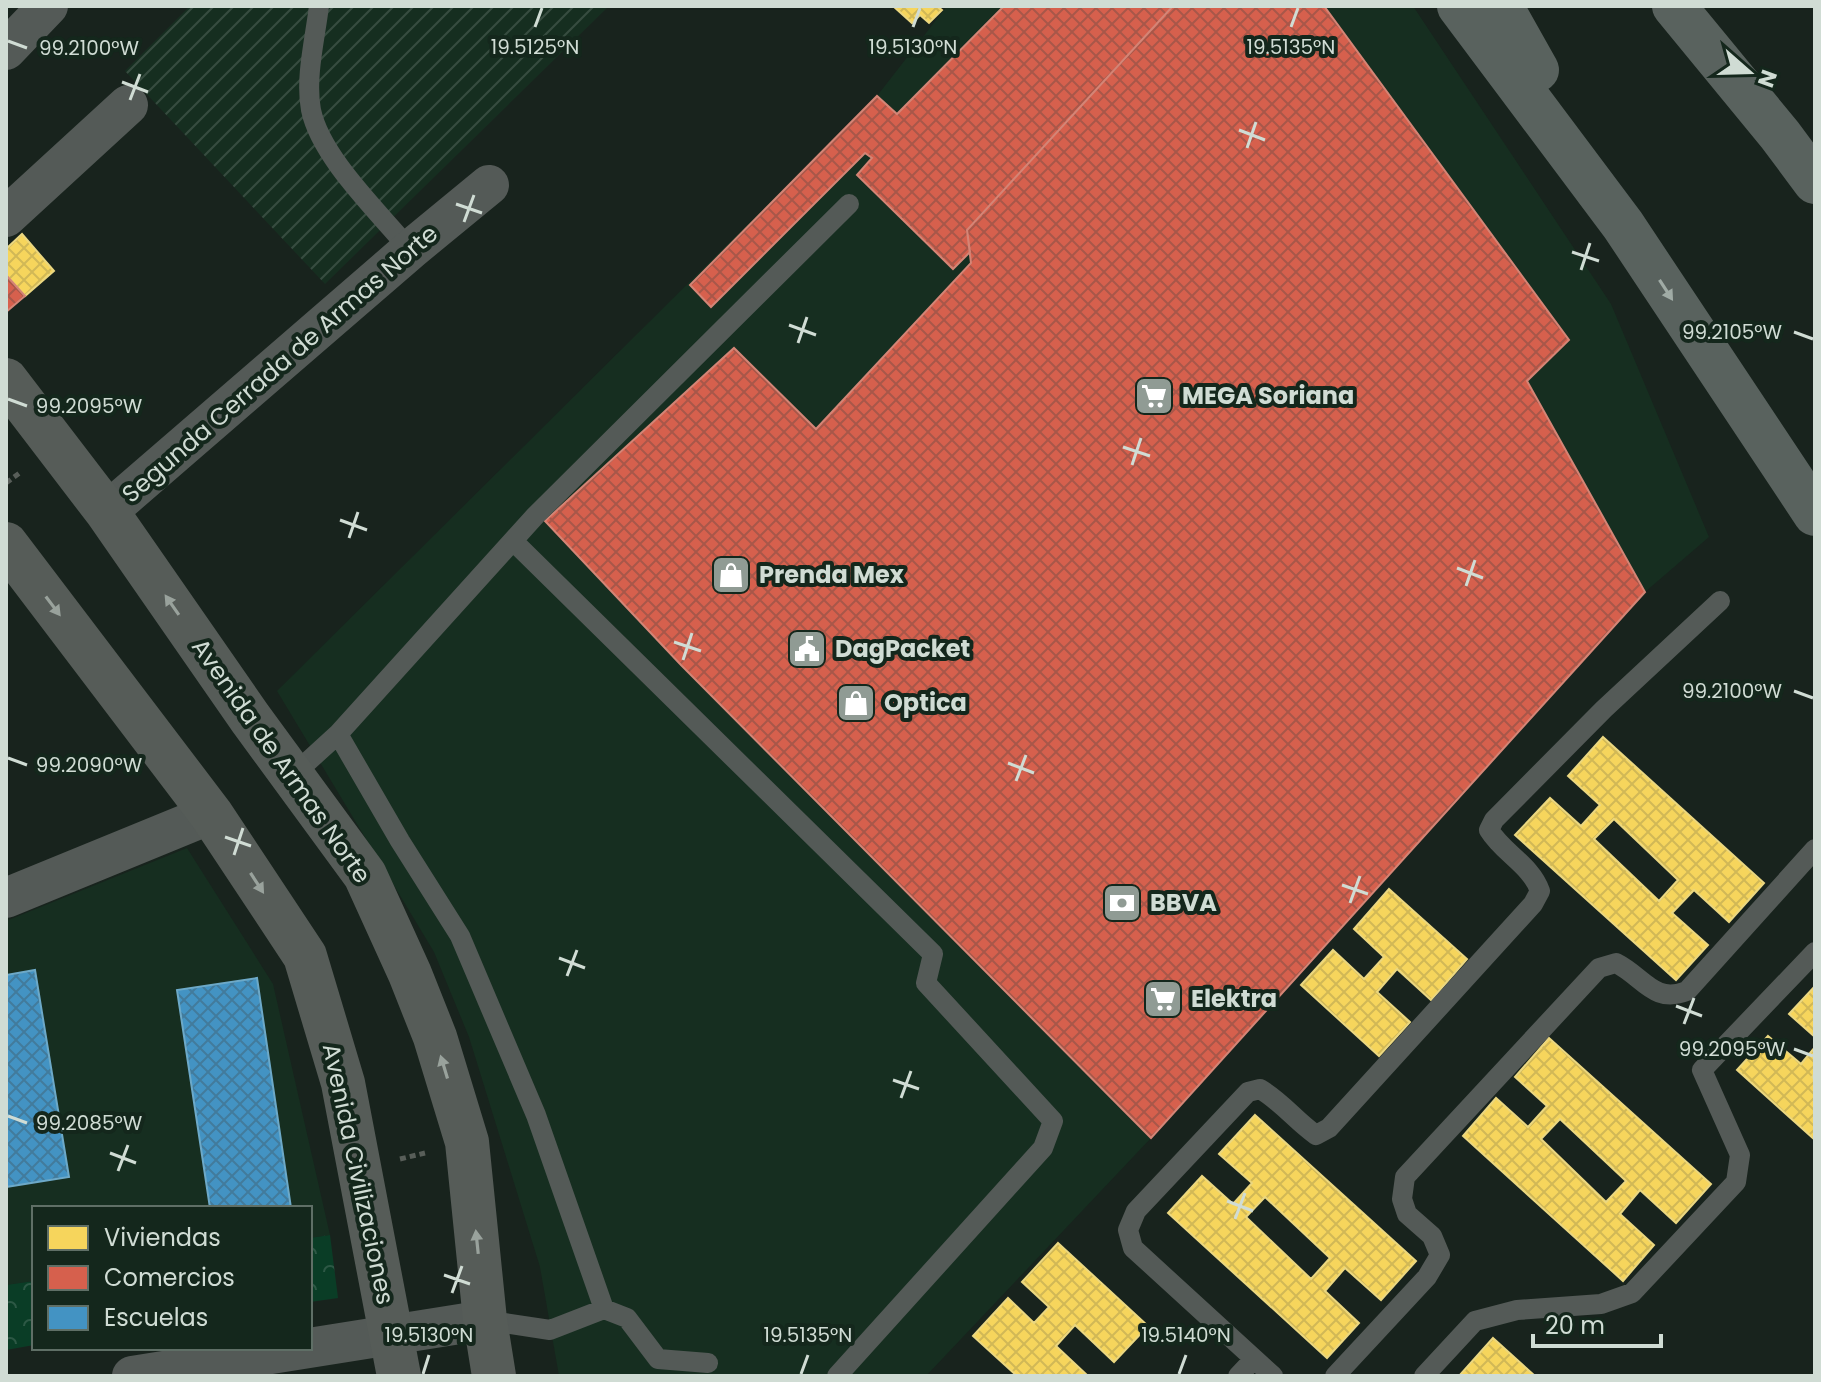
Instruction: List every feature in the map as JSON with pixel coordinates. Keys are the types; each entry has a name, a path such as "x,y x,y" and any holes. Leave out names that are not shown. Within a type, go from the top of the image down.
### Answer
{"highway":[{"path":"1459,6 1623,225 1815,514"},
{"path":"1501,6 1623,225"},
{"path":"1674,6 1815,182"}],"main road":[{"name":"Avenida de Armas Norte","path":"6,380 107,512 365,875 435,1037 467,1142 485,1320 494,1376"},
{"name":"Avenida Civilizaciones","path":"7,546 211,814 305,956 343,1083 396,1356"}],"street":[{"path":"6,50 48,6"},
{"path":"6,217 128,105"},
{"name":"Segunda Cerrada de Armas Norte","path":"107,512 489,185"},
{"path":"6,898 211,814"},
{"path":"132,1376 396,1356 485,1320"}],"lane":[{"path":"319,6 310,84 311,109 321,138 355,185 410,250"},
{"path":"293,775 338,734 536,515 849,204"},
{"path":"513,541 933,954 926,983 1053,1121 1043,1148 837,1376"},
{"path":"1273,1376 1133,1248 1128,1230 1136,1211 1248,1092 1260,1089 1272,1096 1316,1135 1329,1128 1533,904 1540,891 1535,878 1494,839 1489,830 1494,820 1604,709 1720,601"},
{"path":"338,734 460,936 536,1115 604,1309"},
{"path":"1335,1376 1427,1277 1440,1255 1432,1236 1407,1214 1402,1199 1405,1177 1599,968 1616,963 1655,992 1671,997 1687,991 1815,849"},
{"path":"1424,1376 1475,1321 1517,1310 1601,1304 1632,1293 1736,1182 1740,1155 1702,1070 1815,952"},
{"path":"485,1320 550,1330 604,1309 627,1318 658,1359 708,1363"},
{"path":"1238,1376 1254,1359"}],"path":[{"path":"6,483 23,471"},
{"path":"397,1160 438,1150"}],"shaded area":[{"path":"190,6 609,6 325,284 125,71"},
{"path":"947,6 1413,6 1611,304 1709,537 1645,592 1151,1138 926,1376 559,1376 540,1267 469,1037 434,952 277,691 877,96"},
{"path":"187,848 273,984 330,1235 312,1238 312,1206 32,1206 32,1281 6,1285 6,921"}],"green space":[{"path":"330,1235 338,1298 312,1302 312,1238"},
{"path":"32,1281 32,1345 6,1350 6,1285"}],"building: Viviendas":[{"path":"893,6 937,6 942,10 929,23 920,15 912,23"},
{"path":"22,234 54,271 25,296 6,275 6,249"},
{"path":"1603,737 1764,883 1729,922 1694,890 1672,913 1708,945 1676,980 1515,835 1550,798 1581,826 1600,805 1568,776","holes":["1614,819 1678,880 1659,901 1594,839"]},
{"path":"1389,889 1467,959 1431,1000 1397,969 1377,992 1410,1022 1379,1056 1301,985 1333,950 1364,979 1384,957 1354,929"},
{"path":"1815,986 1815,1037 1789,1014"},
{"path":"1768,1036 1801,1064 1815,1047 1815,1074 1812,1077 1815,1080 1815,1140 1737,1070"},
{"path":"1549,1038 1711,1184 1676,1223 1640,1190 1620,1214 1654,1245 1623,1281 1463,1136 1496,1098 1528,1127 1547,1106 1515,1077","holes":["1560,1119 1626,1181 1606,1202 1541,1139"]},
{"path":"1255,1115 1416,1261 1381,1300 1345,1268 1325,1291 1359,1323 1327,1358 1168,1213 1202,1176 1233,1204 1252,1183 1219,1154","holes":["1265,1197 1330,1258 1311,1279 1246,1217"]},
{"path":"1058,1243 1148,1326 1114,1362 1075,1325 1056,1346 1088,1376 1017,1376 973,1336 1008,1298 1034,1323 1049,1307 1022,1282"},
{"path":"1493,1338 1535,1376 1459,1376"}],"building: Comercios":[{"path":"1004,6 1173,6 967,230 970,252 953,269 857,175 872,158 865,153 711,307 690,285 877,96 897,114"},
{"path":"1173,6 1324,6 1569,340 1527,381 1645,592 1151,1138 681,665 545,521 734,348 816,429 971,263 967,230"},
{"path":"6,275 25,296 6,312"}],"building: Escuelas":[{"path":"35,970 69,1177 6,1187 6,975"},
{"path":"257,978 291,1206 210,1206 177,990"}],"place":[{"name":"MEGA Soriana","path":"1154,396"},
{"name":"Prenda Mex","path":"731,575"},
{"name":"DagPacket","path":"807,649"},
{"name":"Optica","path":"856,703"},
{"name":"BBVA","path":"1122,903"},
{"name":"Elektra","path":"1163,999"}]}
